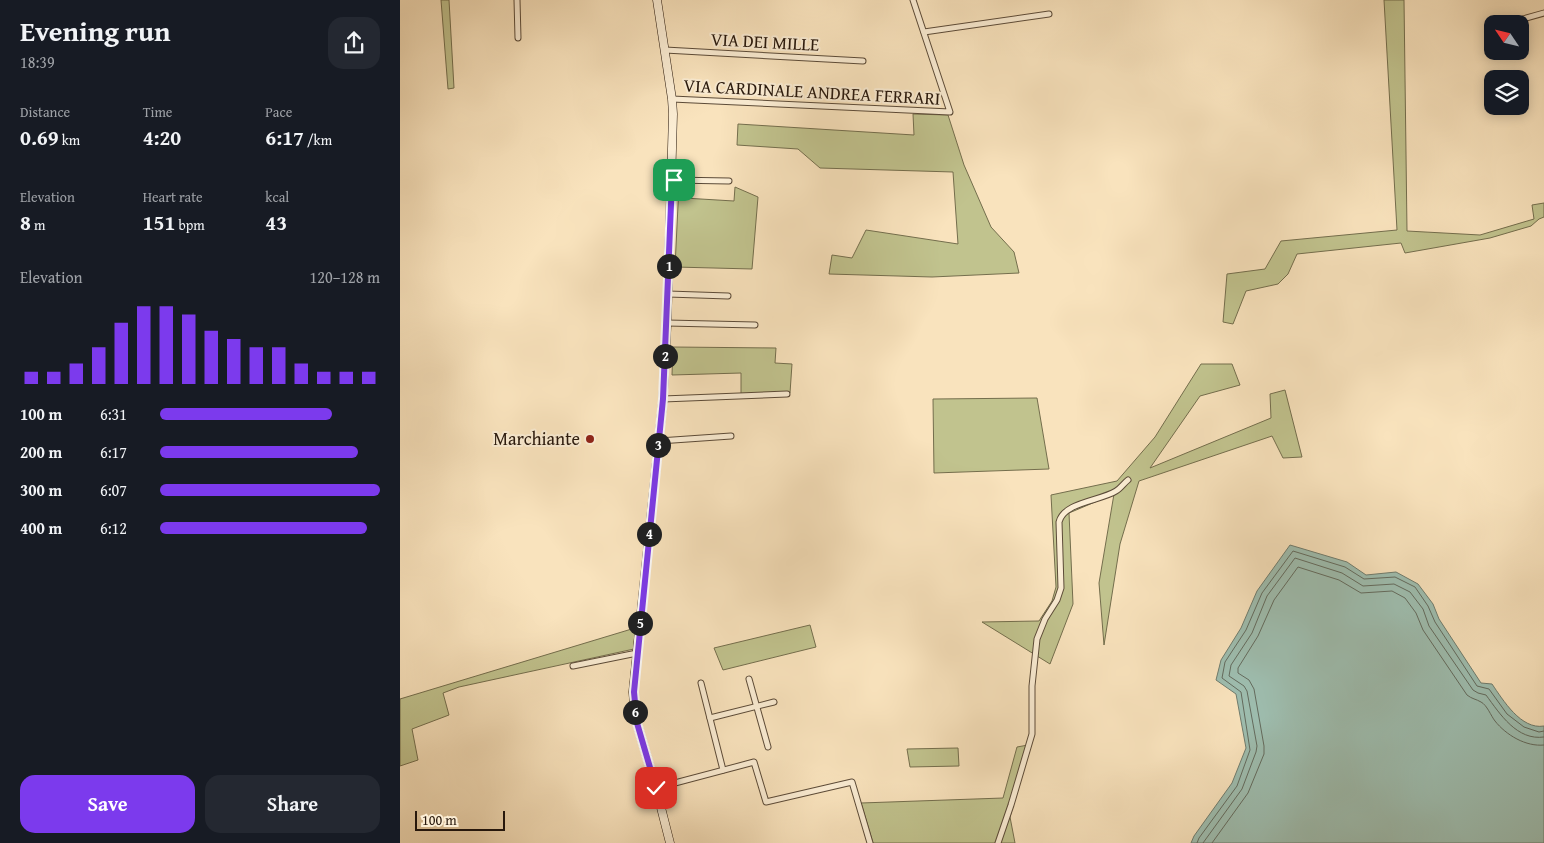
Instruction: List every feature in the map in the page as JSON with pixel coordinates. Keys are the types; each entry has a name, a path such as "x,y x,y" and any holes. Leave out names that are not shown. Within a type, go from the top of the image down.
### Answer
{"street":[{"path":"517,0 518,38"},
{"path":"657,0 672,99 672,180 663,399 637,653 634,703 640,734 670,843"},
{"path":"913,0 924,32 1049,14"},
{"path":"1529,18 1544,13"},
{"name":"VIA CARDINALE ANDREA FERRARI","path":"672,99 950,112 924,32"},
{"name":"VIA DEI MILLE","path":"665,50 863,61"},
{"path":"672,180 729,181"},
{"path":"668,294 728,296"},
{"path":"667,323 755,325"},
{"path":"663,399 787,394"},
{"path":"659,441 731,436"},
{"path":"998,843 1032,734 1032,686 1037,639 1045,619 1060,594 1060,516 1074,506 1118,490 1128,480"},
{"path":"573,666 637,653"},
{"path":"749,678 768,747"},
{"path":"701,683 723,770"},
{"path":"710,718 774,702"},
{"path":"656,788 754,762 766,802 852,782 870,843"}],"green space":[{"path":"441,0 449,0 454,88 448,89"},
{"path":"1384,0 1404,0 1407,231 1480,235 1534,219 1532,205 1544,203 1544,217 1531,226 1490,238 1405,253 1401,243 1297,254 1288,274 1278,284 1246,291 1233,324 1223,322 1227,274 1265,269 1281,241 1397,230"},
{"path":"913,114 948,115 964,165 991,227 1014,252 1019,273 932,277 829,274 832,255 852,258 866,230 958,244 953,172 820,168 798,149 737,145 738,124 914,135"},
{"path":"679,185 684,185 684,198 734,201 735,187 758,197 752,269 675,267"},
{"path":"673,347 776,348 775,363 792,364 790,393 741,394 741,373 672,375"},
{"path":"1201,364 1232,364 1240,385 1200,396 1150,468 1271,418 1270,394 1285,390 1302,457 1283,458 1272,436 1139,481 1120,544 1104,645 1099,583 1114,494 1069,513 1073,604 1050,664 982,622 1039,621 1052,601 1056,587 1051,495 1117,481 1155,437"},
{"path":"1037,398 1049,469 934,473 933,399"},
{"path":"810,625 816,647 723,670 714,648"},
{"path":"635,628 634,649 459,687 443,693 449,715 412,729 418,760 400,766 400,699"},
{"path":"1028,745 1010,817 1015,843 873,843 861,803 1003,798 1017,747"},
{"path":"958,748 959,766 910,767 907,749"}],"water":[{"path":"1290,545 1347,562 1366,575 1396,572 1418,584 1433,604 1439,619 1481,683 1492,684 1520,719 1536,726 1544,726 1544,843 1191,843 1232,783 1246,748 1236,694 1216,680 1221,660 1241,628 1257,591"}],"place":[{"name":"Marchiante","path":"590,439"}],"route":[{"path":"656,788 637,723 634,692 663,399 672,180 674,180"}]}
